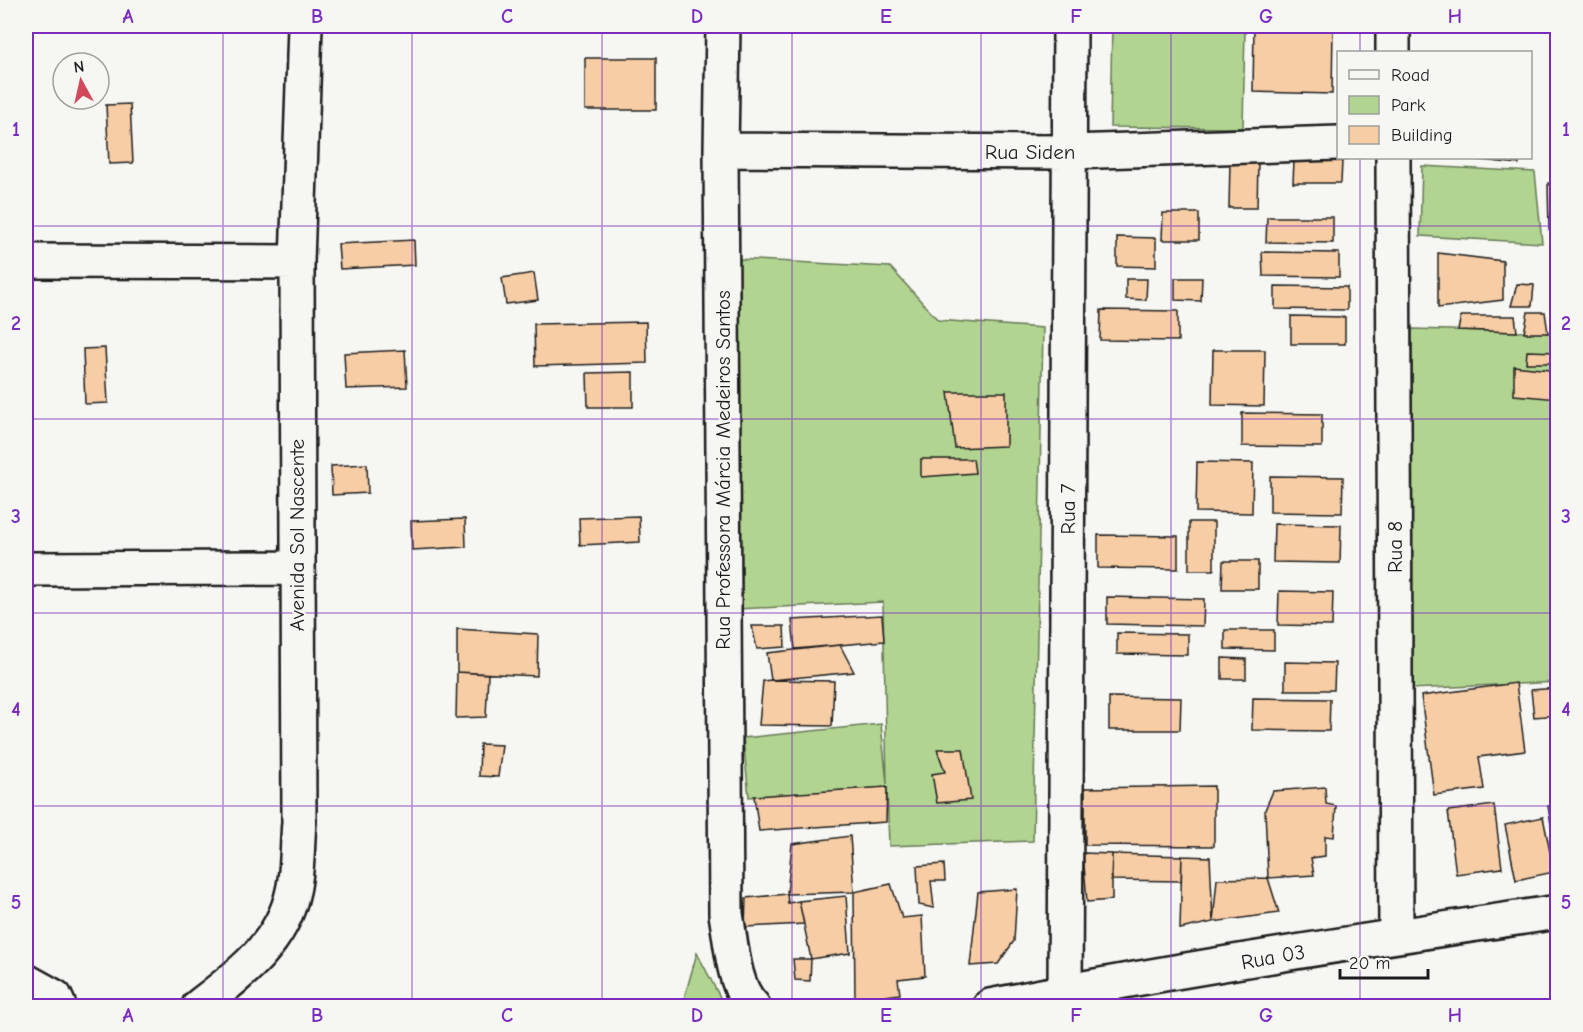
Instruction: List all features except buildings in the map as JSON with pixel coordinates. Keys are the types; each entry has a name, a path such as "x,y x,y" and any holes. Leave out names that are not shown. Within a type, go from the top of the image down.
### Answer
{"street":[{"name":"Avenida Sol Nascente","path":"199,1006 261,954 284,922 294,890 298,822 297,262 305,26"},
{"name":"Rua Professora Márcia Medeiros Santos","path":"723,26 721,150 726,914 736,970 746,1000 753,1006"},
{"name":"Rua 7","path":"1065,992 1070,26"},
{"path":"1393,26 1393,51"},
{"name":"Rua Siden","path":"721,150 1070,152 1337,143"},
{"name":"Rua 8","path":"1393,159 1396,936"},
{"path":"26,261 297,262"},
{"path":"26,569 297,567"},
{"name":"Rua 03","path":"990,1006 1396,936 1557,912"},
{"path":"26,981 55,997 58,1006"}],"green space":[{"path":"1112,26 1245,26 1243,128 1110,127"},
{"path":"1422,166 1535,172 1542,243 1420,236"},
{"path":"736,259 890,267 938,320 1043,328 1033,841 889,846 887,787 749,797 743,738 881,724 887,784 883,602 737,609"},
{"path":"1412,329 1557,333 1557,682 1410,689"},
{"path":"697,953 722,1001 727,1006 682,1006"}]}
